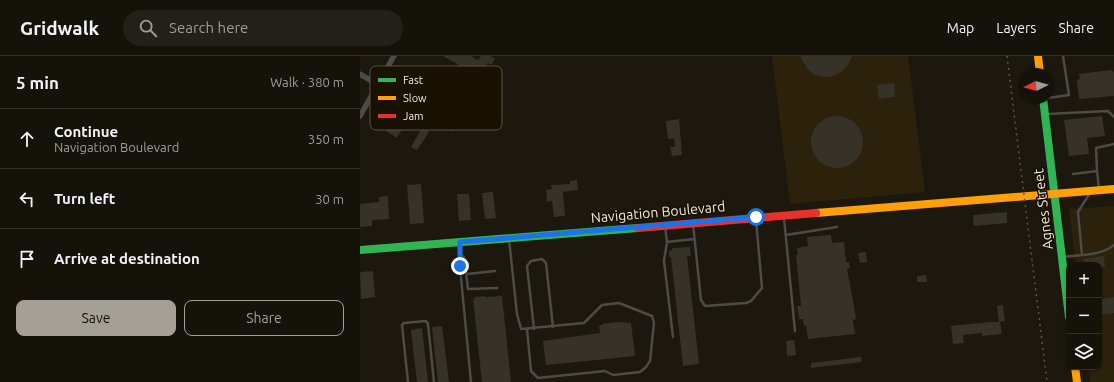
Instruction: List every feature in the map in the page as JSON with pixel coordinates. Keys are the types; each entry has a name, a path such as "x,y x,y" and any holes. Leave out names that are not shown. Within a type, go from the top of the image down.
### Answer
{"street":[{"path":"388,66 394,56"},
{"path":"1038,56 1039,68"},
{"path":"360,74 370,80"},
{"path":"360,116 370,98"},
{"name":"Agnes Street","path":"1045,104 1054,194 1068,298"},
{"name":"Navigation Boulevard","path":"360,250 1114,189"},
{"path":"1075,370 1077,382"}],"lane":[{"path":"1054,97 1068,95 1063,56"},
{"path":"1045,115 1108,111 1114,117"},
{"path":"1082,255 1078,212 1095,191 1097,171 1096,148 1114,144"},
{"path":"1073,174 1097,171"},
{"path":"784,215 795,331"},
{"path":"693,223 701,300 705,306 746,302 760,293 763,284 756,217"},
{"path":"665,225 667,242 664,261 673,337"},
{"path":"786,235 837,227"},
{"path":"509,238 519,327 521,329 527,329 534,329 584,323 602,305 619,303 652,316 654,323 650,361 646,367 640,372 613,375 604,371 538,378 531,371 527,329"},
{"path":"667,242 694,239"},
{"path":"460,242 461,255 459,257 471,382"},
{"path":"1062,257 1082,255 1108,249 1114,244"},
{"path":"461,255 464,257 470,290 497,288"},
{"path":"534,329 527,266 531,261 542,259 546,263 553,327"},
{"path":"466,274 495,271"},
{"path":"408,382 402,325 404,322 426,321 428,324 434,382"}],"shaded area":[{"path":"772,56 908,56 925,192 790,204"},
{"path":"1114,206 1114,382 1090,382 1089,370 1102,370 1102,262 1076,262 1069,209"}],"building":[{"path":"443,56 471,56 478,60 481,56 490,56 495,59 491,65 488,63 486,66 461,66"},
{"path":"800,56 852,56 847,66 841,72 833,76 824,77 815,75 808,70"},
{"path":"1111,70 1114,72 1114,96 1079,99 1077,80 1080,79 1079,74"},
{"path":"894,83 895,97 879,99 877,85"},
{"path":"832,116 842,116 851,120 859,128 863,137 863,147 859,156 851,164 842,168 832,168 823,164 815,156 811,147 811,137 815,128 823,120"},
{"path":"1102,116 1105,136 1087,138 1089,154 1069,156 1064,120"},
{"path":"679,119 682,155 672,156 670,147 675,147 674,138 668,139 666,121"},
{"path":"385,130 402,130 397,138"},
{"path":"421,130 429,132 417,150 411,147"},
{"path":"577,180 578,190 563,192 565,216 554,217 552,201 547,202 546,190 552,189 551,185 570,184 570,181"},
{"path":"421,184 424,223 410,224 407,185"},
{"path":"493,192 496,218 485,219 482,193"},
{"path":"457,194 469,194 471,220 459,221"},
{"path":"388,196 389,219 372,220 372,226 360,227 360,204 379,202 379,197"},
{"path":"1007,212 1007,223 974,226 973,215"},
{"path":"831,235 832,243 844,242 846,262 849,262 850,268 847,269 856,319 853,320 855,334 808,339 806,325 804,326 803,319 799,319 797,306 801,306 796,255 798,255 797,248 808,246 807,237"},
{"path":"690,247 691,256 687,256 699,364 683,366 671,257 669,257 669,251 672,250 672,248"},
{"path":"866,252 867,262 860,263 858,253"},
{"path":"1104,256 1105,267 1102,267 1102,262 1084,262 1083,259"},
{"path":"373,271 375,297 361,299 360,272"},
{"path":"926,275 927,282 917,282 917,276"},
{"path":"502,296 511,382 482,382 473,299 475,297"},
{"path":"1114,297 1114,313 1102,315 1102,299"},
{"path":"1003,305 1005,321 999,322 997,306"},
{"path":"618,322 631,323 635,356 546,365 543,341 600,333 599,326 602,324"},
{"path":"1000,322 1002,334 982,336 982,333 963,335 964,343 953,344 951,326"},
{"path":"442,326 449,382 438,382 432,327"},
{"path":"422,328 428,382 417,382 411,330"},
{"path":"794,340 796,355 787,356 786,341"},
{"path":"861,357 862,362 811,368 811,363"}],"railway":[{"path":"1007,56 1047,382"}],"traffic: fast":[{"path":"1044,104 1067,298"},
{"path":"360,250 638,228"}],"traffic: slow":[{"path":"1038,56 1039,68"},
{"path":"816,213 1114,189"},
{"path":"1075,370 1077,382"}],"traffic: jam":[{"path":"638,228 816,213"}],"route":[{"path":"460,266 460,242 756,217"}]}
